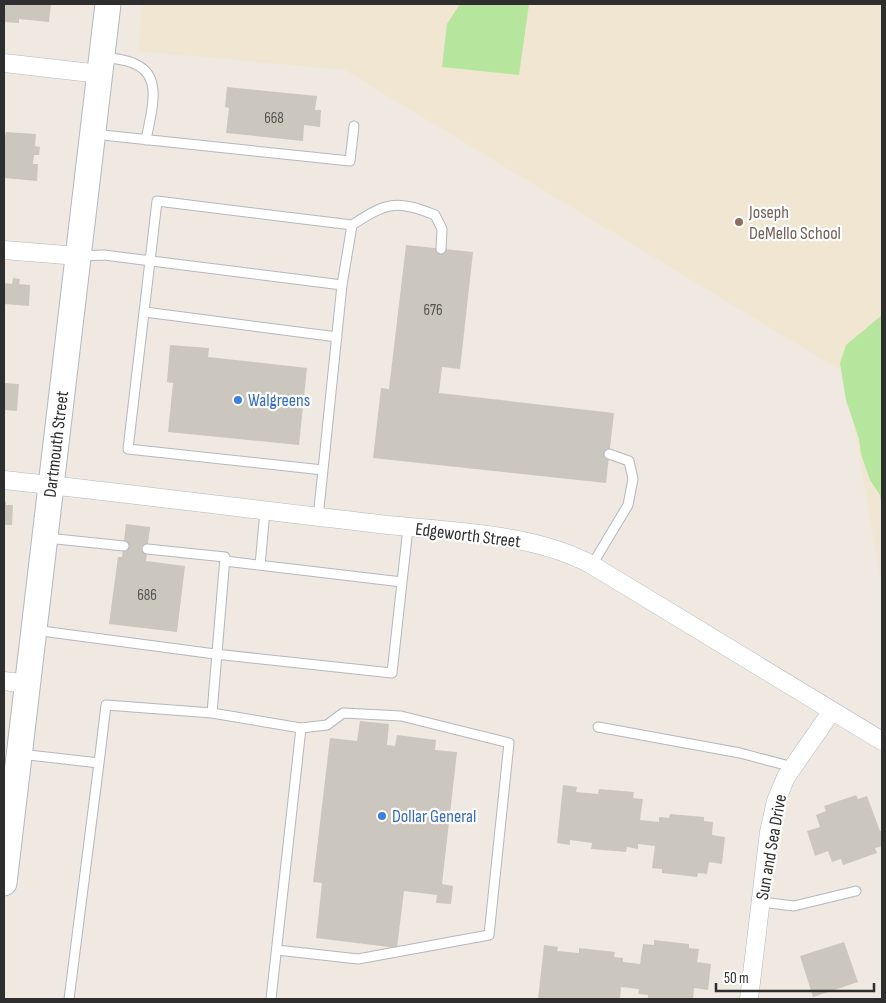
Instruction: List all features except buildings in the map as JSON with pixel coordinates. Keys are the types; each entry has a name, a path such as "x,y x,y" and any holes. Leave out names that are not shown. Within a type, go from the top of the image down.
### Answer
{"main road":[{"name":"Dartmouth Street","path":"4,876 20,754 16,682 34,630 108,4"}],"street":[{"path":"4,63 101,65"},
{"path":"4,250 78,256"},
{"name":"Edgeworth Street","path":"4,480 531,543 573,555 882,741"},
{"name":"Sun and Sea Drive","path":"749,999 776,801 781,786 792,767 832,711"}],"lane":[{"path":"101,65 137,65 152,79 153,98 146,140"},
{"path":"93,134 350,161 354,126"},
{"path":"323,470 128,449 157,201 352,225 380,207 410,205 435,215 442,229 441,249"},
{"path":"318,517 342,285 352,225"},
{"path":"78,256 104,255 342,285"},
{"path":"145,312 337,337"},
{"path":"592,565 628,505 633,479 629,462 609,454"},
{"path":"260,565 265,511"},
{"path":"34,630 215,654 392,674 408,528"},
{"path":"45,538 124,546"},
{"path":"147,549 402,582"},
{"path":"212,713 215,654 225,559"},
{"path":"69,999 106,705 212,713 301,728 327,725 343,713 401,716 509,742 489,935 358,959 277,950"},
{"path":"598,727 740,753 792,767"},
{"path":"271,999 301,728"},
{"path":"20,754 99,763"},
{"path":"761,902 794,906 856,891"}],"shaded area":[{"name":"Joseph DeMello School","path":"143,4 882,4 882,586 845,373 345,70 138,51"}],"green space":[{"path":"460,4 529,4 519,75 442,67 447,24"},
{"path":"882,315 882,507 880,495 870,480 861,454 859,439 846,400 840,363 846,345"}],"place":[{"name":"Joseph DeMello School","path":"739,222"},
{"name":"Walgreens","path":"238,400"},
{"name":"Dollar General","path":"382,816"}]}
